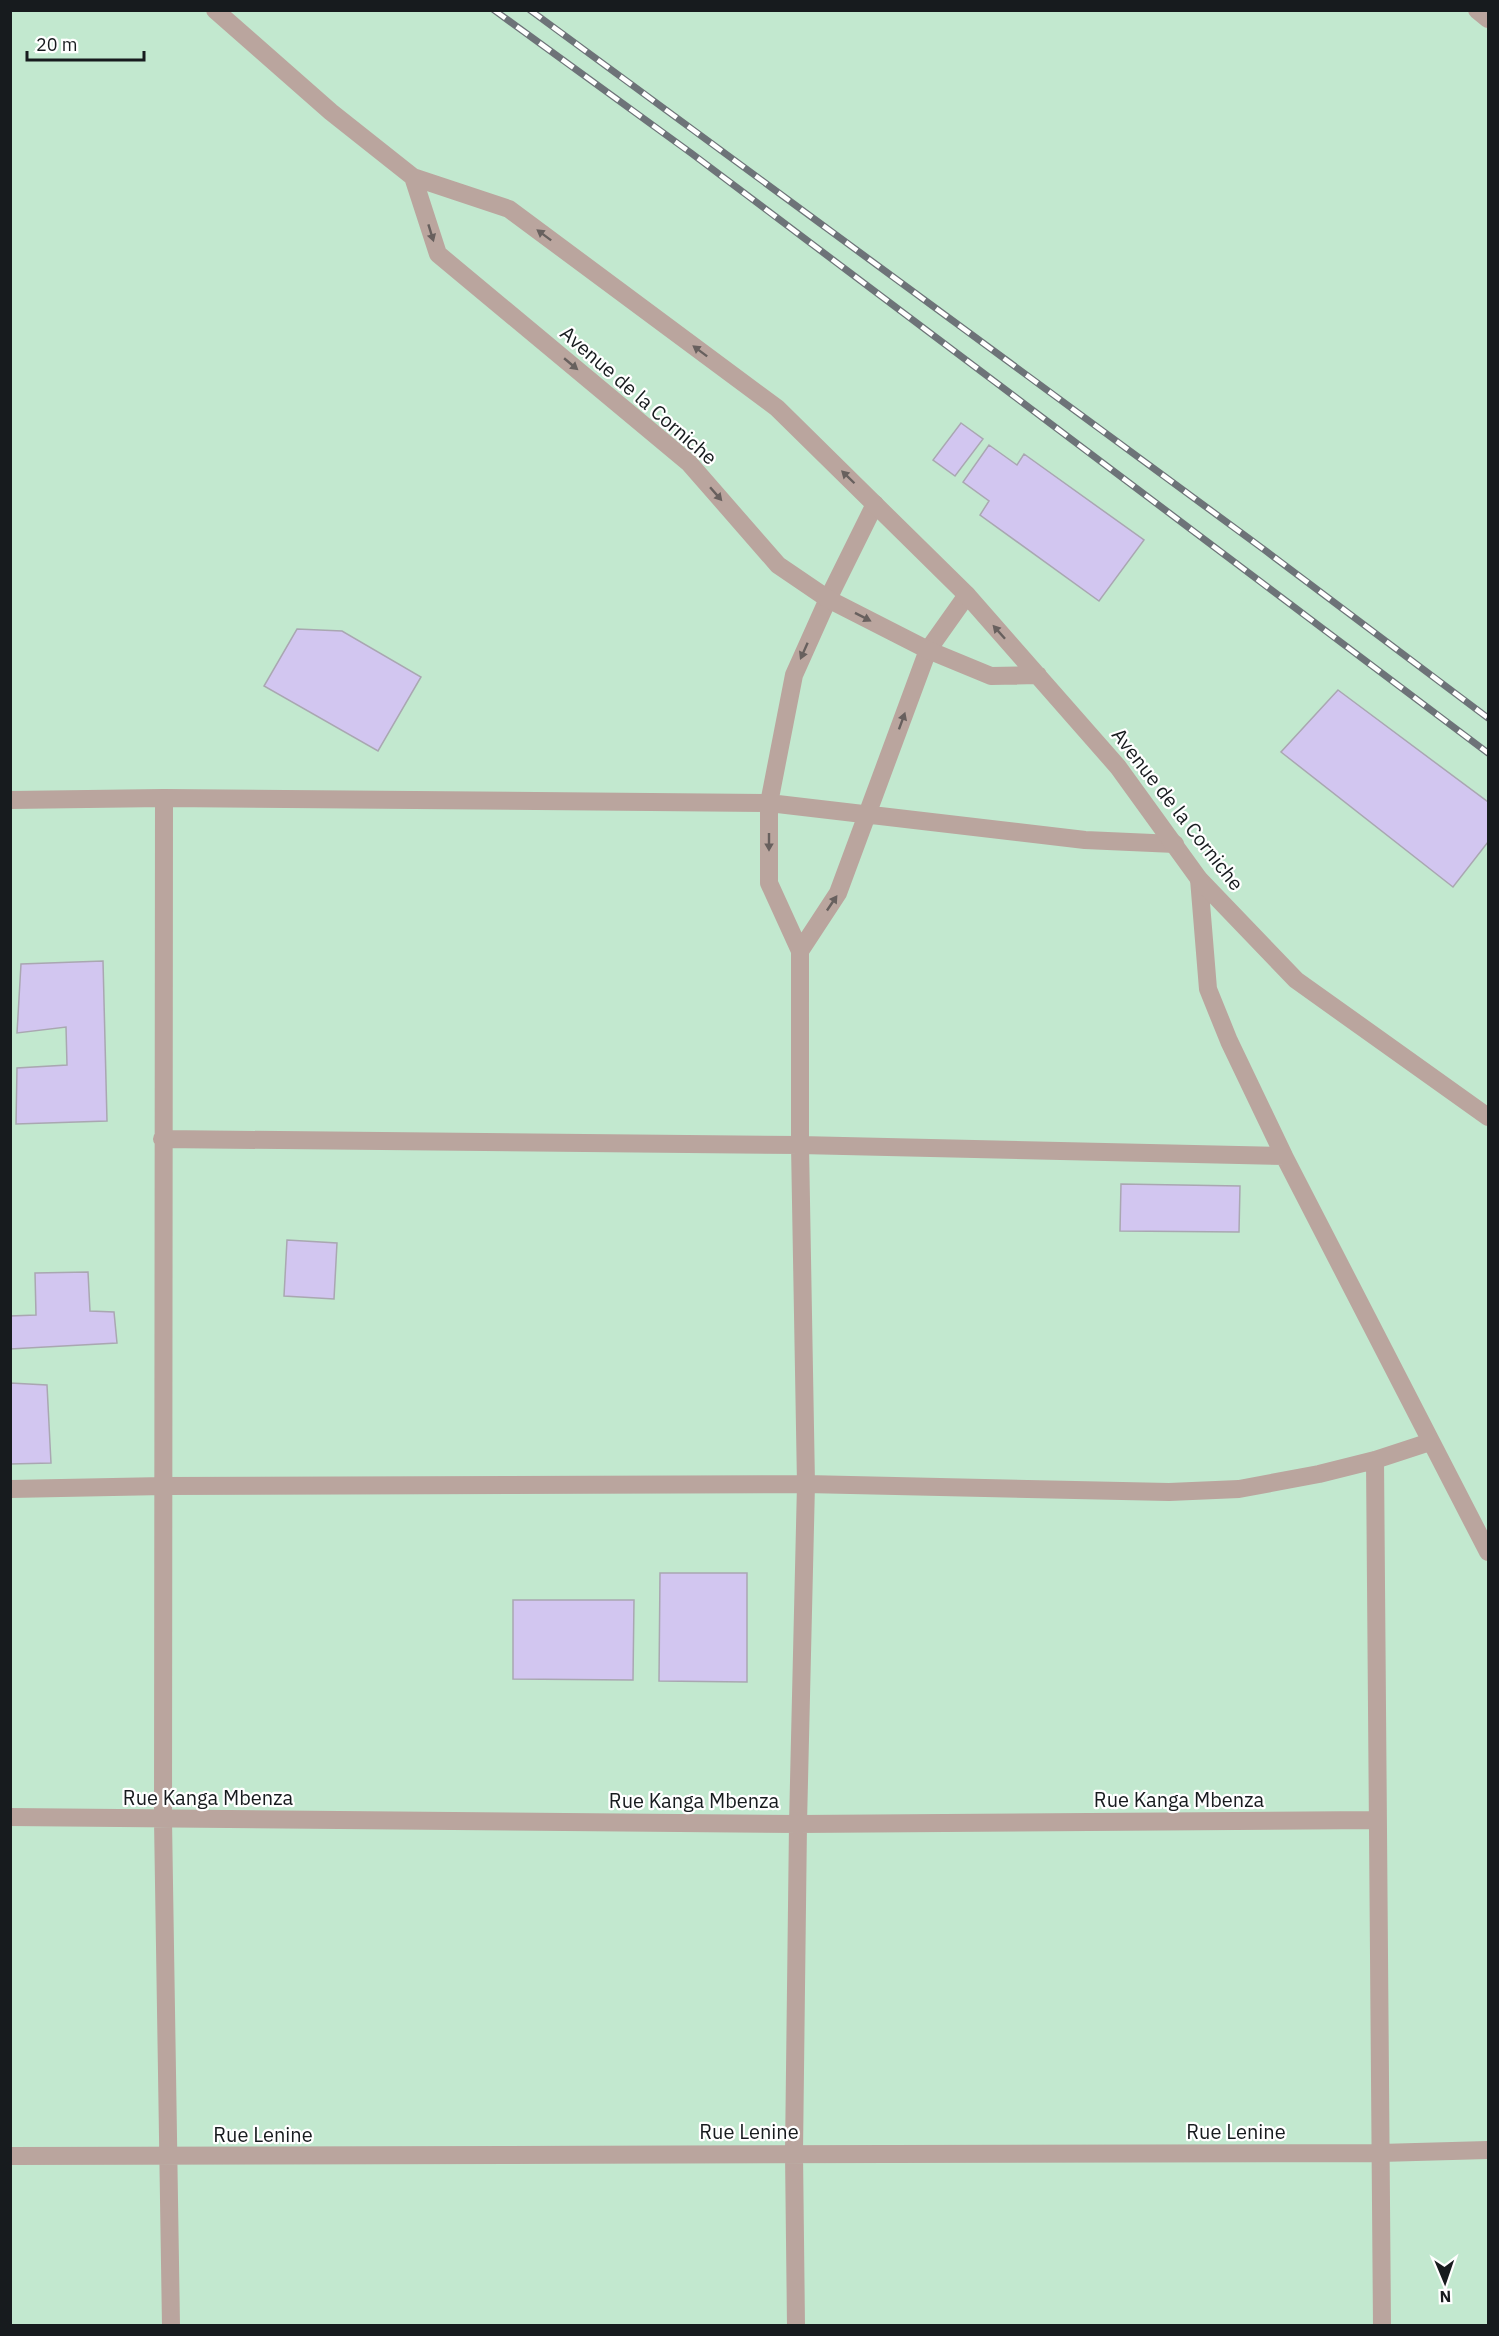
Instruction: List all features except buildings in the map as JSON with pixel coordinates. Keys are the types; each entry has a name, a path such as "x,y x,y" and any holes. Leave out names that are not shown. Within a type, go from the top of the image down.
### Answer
{"street":[{"name":"Avenue de la Corniche","path":"215,10 332,112 414,177 509,209 777,408 967,595 1118,767 1199,879 1296,980 1488,1118"},
{"path":"1477,10 1488,19"},
{"name":"Avenue de la Corniche","path":"414,177 438,254 689,463 778,565 828,599 928,650 991,676 1038,675"},
{"path":"796,2325 794,2153 798,1824 806,1484 800,1145 800,951 770,883 769,803 794,675 828,599 875,504"},
{"path":"800,951 838,893 928,650 967,595"},
{"path":"164,798 163,1820 171,2325"},
{"path":"10,800 164,798 769,803 1085,840 1175,844"},
{"path":"1199,879 1208,989 1229,1041 1284,1156 1488,1552"},
{"path":"162,1139 800,1145 1284,1156"},
{"path":"10,1490 164,1486 806,1484 1168,1492 1239,1489 1319,1474 1375,1460 1430,1442"},
{"path":"1375,1460 1382,2325"},
{"name":"Rue Kanga Mbenza","path":"10,1817 798,1824 1377,1820"},
{"name":"Rue Lenine","path":"10,2156 794,2153 1380,2154 1488,2150"}],"green space":[{"path":"11,11 1488,11 1488,2325 11,2325"}],"railway":[{"path":"494,10 691,153 1488,753"},
{"path":"530,10 1266,551 1488,718"}]}
